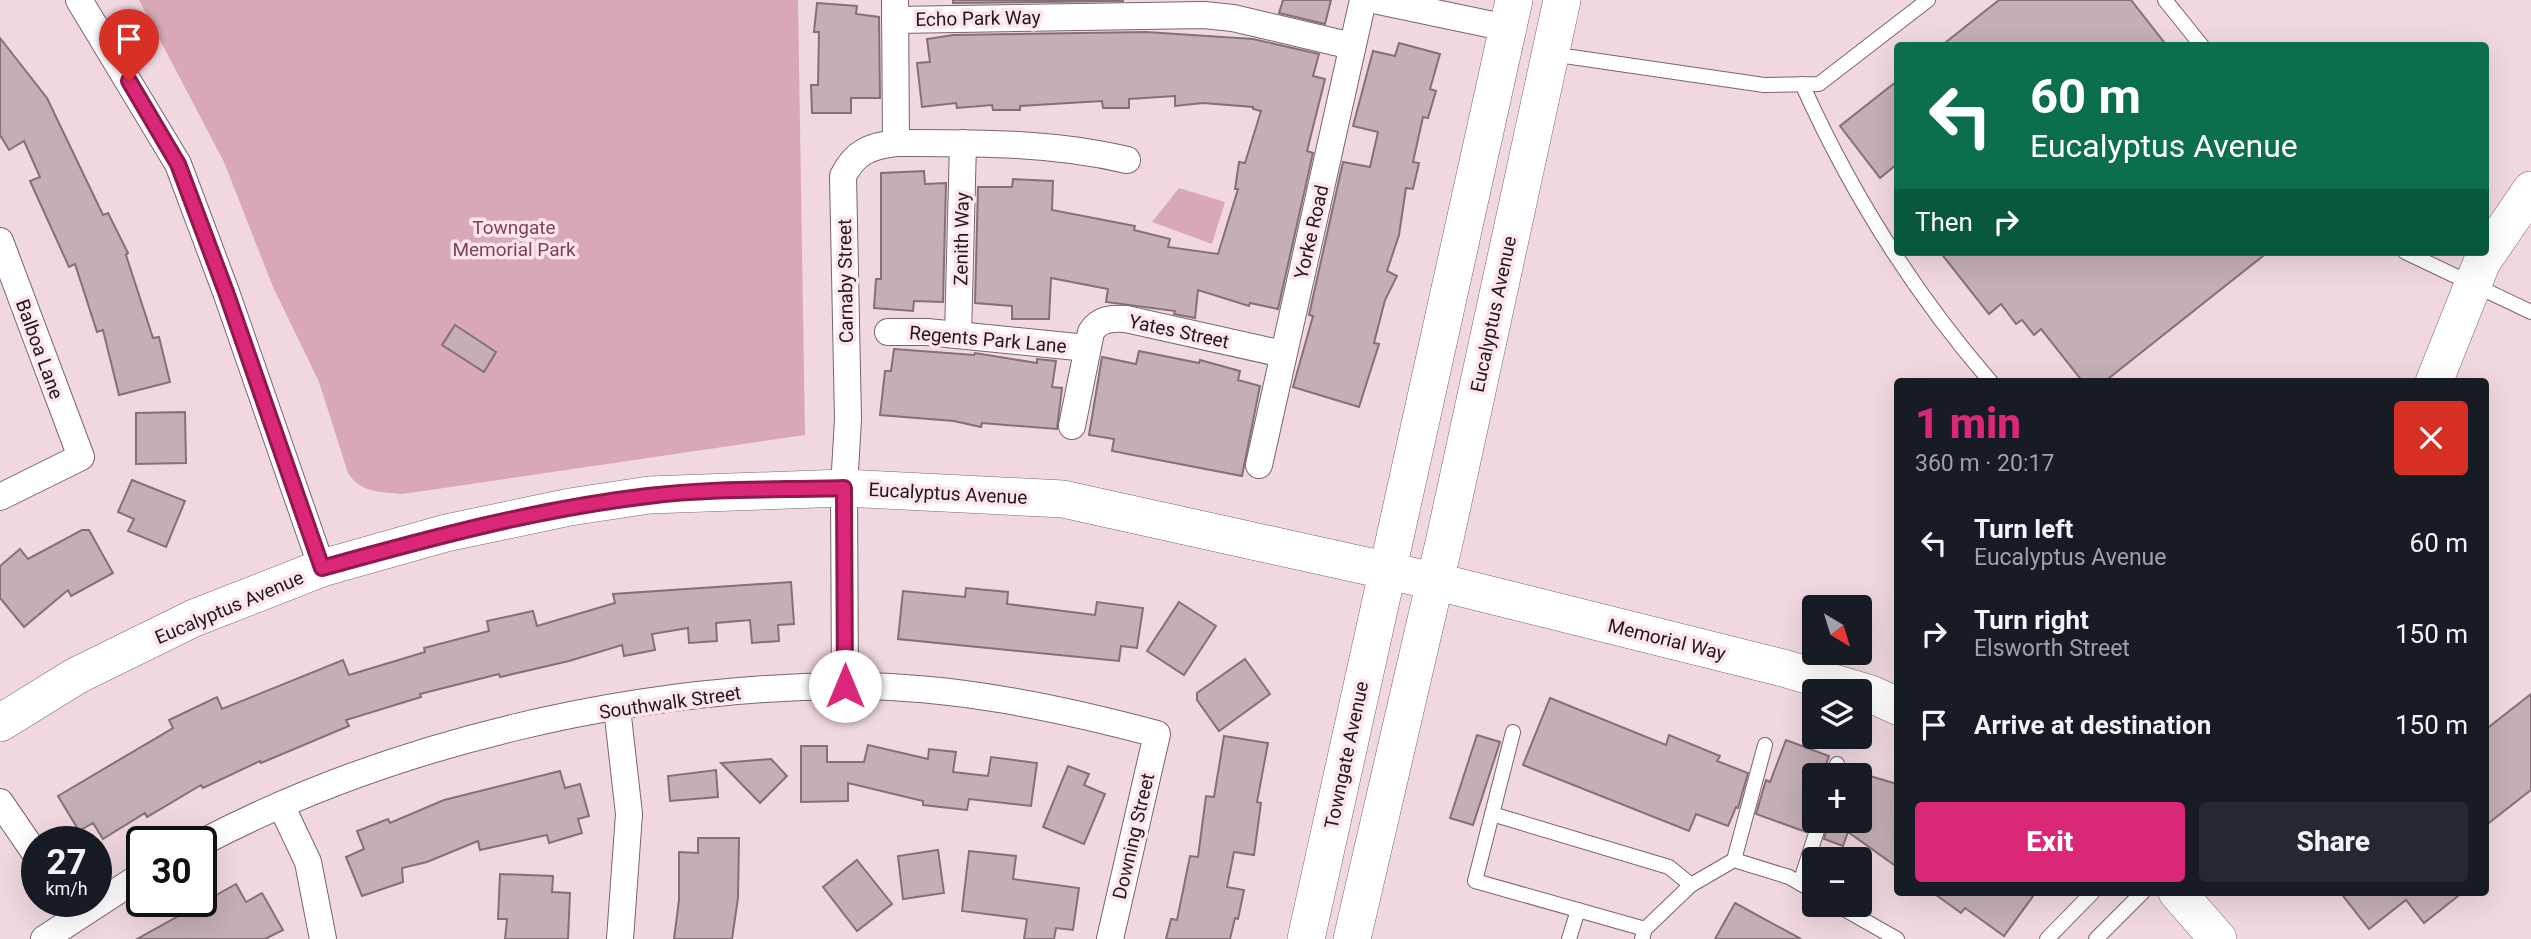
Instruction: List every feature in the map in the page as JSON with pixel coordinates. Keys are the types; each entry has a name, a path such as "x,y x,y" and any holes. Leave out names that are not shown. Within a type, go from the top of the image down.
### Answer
{"street":[{"path":"79,0 178,164 226,292 322,568"},
{"name":"Yorke Road","path":"1259,465 1363,0"},
{"path":"1374,0 1510,14"},
{"path":"1543,0 1540,15 1549,54"},
{"name":"Eucalyptus Avenue","path":"0,723 76,676 194,618 322,568 446,533 570,507 695,492 844,488 1063,499 1434,580 1562,0"},
{"path":"895,10 896,143"},
{"name":"Echo Park Way","path":"895,10 1204,15 1233,18 1352,46"},
{"path":"1510,14 1529,55 1508,156 1525,169"},
{"path":"1387,571 1510,14"},
{"name":"Carnaby Street","path":"845,686 844,488 848,419 843,176 850,162 862,151 876,145 896,143 1022,143 1084,150 1127,160"},
{"name":"Zenith Way","path":"958,335 963,143"},
{"path":"2489,252 2531,190"},
{"name":"Balboa Lane","path":"0,241 80,457 0,497"},
{"path":"2436,378 2486,256"},
{"name":"Yates Street","path":"1072,426 1087,348 1095,325 1109,318 1126,319 1283,354"},
{"name":"Regents Park Lane","path":"888,332 958,335 1087,348"},
{"name":"Towngate Avenue","path":"1306,939 1387,571"},
{"path":"1352,939 1434,580"},
{"name":"Memorial Way","path":"1434,580 1783,668 1871,694 1894,705"},
{"name":"Southwalk Street","path":"217,835 281,805 402,760 500,732 617,708 729,693 845,686 966,695 1083,714 1157,734"},
{"path":"617,708 629,814 620,939"},
{"name":"Downing Street","path":"1110,939 1157,734"},
{"path":"0,802 21,833"},
{"path":"281,805 308,862 323,939"},
{"path":"2180,896 2218,939"},
{"path":"44,939 64,917"}],"lane":[{"path":"1549,54 1764,85 1819,84 1928,0"},
{"path":"2165,0 2199,42"},
{"path":"1802,84 1834,156 1894,250"},
{"path":"1898,256 1946,330 1988,378"},
{"path":"2413,256 2531,312"},
{"path":"1513,732 1475,881 1578,910 1643,934 1691,886 1734,860 1765,745"},
{"path":"1492,814 1670,867 1691,886"},
{"path":"1734,860 1800,883 1816,833"},
{"path":"2047,939 2089,896"},
{"path":"2096,939 2139,896"},
{"path":"1569,939 1578,910"},
{"path":"1858,917 1896,939"}],"green space":[{"name":"Towngate Memorial Park","path":"139,0 798,0 805,435 403,494 365,488 348,473 319,382 273,287 224,162"},
{"path":"1179,188 1225,202 1212,244 1152,222"}],"building":[{"path":"953,0 1123,0 1123,1 953,3"},
{"path":"1283,0 1331,0 1325,24 1279,13"},
{"path":"1999,0 2131,0 2164,42 1946,42"},
{"path":"817,3 857,6 856,14 879,17 880,98 851,98 851,113 812,113 811,85 818,85 819,32 814,32"},
{"path":"1146,32 1253,39 1319,54 1313,76 1325,79 1307,151 1313,153 1278,309 1250,303 1249,306 1198,290 1195,318 1174,314 1175,311 1106,302 1108,289 1051,278 1049,319 1012,319 1012,306 975,303 978,187 1012,187 1013,179 1053,181 1052,210 1135,226 1134,230 1170,239 1168,247 1218,254 1238,189 1235,189 1239,162 1245,163 1261,111 1253,107 1203,103 1175,106 1175,96 1129,99 1129,108 1103,108 1102,101 1020,106 1020,110 993,110 992,105 957,108 956,103 922,107 917,63 930,62 927,39 953,35"},
{"path":"0,38 47,98 103,215 108,213 128,253 126,255 153,338 159,337 170,382 119,395 103,330 97,332 75,264 69,267 30,181 40,177 24,141 9,150 0,135"},
{"path":"1399,43 1440,54 1430,89 1436,91 1428,118 1423,117 1413,162 1419,163 1413,189 1406,188 1399,235 1387,271 1397,276 1385,300 1374,343 1379,344 1359,407 1293,387 1313,316 1309,315 1343,162 1370,167 1378,132 1353,126 1373,51 1395,56"},
{"path":"1894,83 1894,166 1880,178 1840,126"},
{"path":"924,171 925,184 946,183 943,302 914,301 913,311 874,308 876,279 881,279 881,173"},
{"path":"1943,256 2263,256 2109,378 2080,378 2041,329 2034,335 2022,320 2016,324 2001,304 1989,314"},
{"path":"455,325 496,352 484,372 442,345"},
{"path":"894,349 975,353 1037,363 1037,359 1056,361 1052,387 1062,388 1057,429 982,423 981,427 954,421 880,415 885,371 891,371"},
{"path":"1139,351 1199,363 1200,360 1240,371 1238,380 1260,386 1242,476 1112,451 1114,439 1089,435 1102,357 1136,364"},
{"path":"185,412 186,463 136,464 136,413"},
{"path":"132,480 185,501 166,547 128,531 134,519 118,512"},
{"path":"82,530 89,530 113,573 71,596 68,590 24,627 0,598 0,566 20,549 28,559"},
{"path":"791,582 794,624 778,625 779,641 752,643 750,620 716,623 717,641 689,643 688,628 652,634 655,650 624,656 622,645 569,661 500,677 499,674 420,694 421,697 346,720 349,726 261,763 260,761 203,788 201,785 147,817 145,813 112,833 112,826 95,826 93,823 76,826 58,796 173,728 169,720 217,697 222,709 343,660 349,675 425,652 424,648 489,631 487,621 533,611 537,626 615,603 613,594"},
{"path":"966,588 1008,592 1007,604 1095,615 1097,602 1143,608 1137,648 1121,646 1119,661 898,639 903,591 965,597"},
{"path":"1179,602 1216,626 1184,675 1147,651"},
{"path":"1245,659 1270,694 1219,731 1197,700 1197,693"},
{"path":"2531,694 2531,790 2489,823 2489,727"},
{"path":"1550,698 1666,745 1669,735 1720,756 1717,761 1748,773 1738,808 1736,807 1728,826 1696,814 1689,831 1523,765"},
{"path":"1477,735 1500,742 1473,825 1450,818"},
{"path":"1224,736 1268,743 1257,802 1261,803 1254,855 1234,852 1227,887 1244,890 1238,919 1235,918 1230,939 1166,939 1171,919 1177,920 1190,856 1198,857 1206,796 1214,797"},
{"path":"1786,740 1802,746 1802,749 1829,756 1826,763 1802,763 1802,831 1756,814 1766,780 1770,782"},
{"path":"868,745 928,759 929,749 956,752 953,772 988,776 991,757 1037,763 1031,806 969,799 967,810 923,805 923,801 848,783 848,801 801,802 801,746 827,746 827,762 864,762"},
{"path":"771,759 787,776 760,803 721,763"},
{"path":"1068,766 1089,774 1084,785 1105,794 1084,844 1043,827"},
{"path":"716,770 718,797 670,801 668,776"},
{"path":"560,771 565,788 580,784 589,816 578,819 582,833 549,843 547,835 480,850 478,841 427,862 402,868 403,882 362,896 346,857 364,849 357,831 388,819 390,823 444,800"},
{"path":"1872,777 1894,783 1894,865 1849,833 1872,833"},
{"path":"1826,833 1848,833 1843,846 1824,839"},
{"path":"698,838 739,838 738,898 732,939 674,939 679,900 679,852 698,853"},
{"path":"938,850 944,893 903,899 898,856"},
{"path":"969,851 1016,856 1013,879 1079,888 1073,930 1056,928 1054,939 1024,939 1027,919 962,911"},
{"path":"857,860 892,904 857,931 823,887"},
{"path":"500,874 553,876 552,892 570,893 568,939 505,939 507,919 498,919"},
{"path":"236,884 246,902 262,893 283,930 265,939 137,939 177,917 217,917 217,895"},
{"path":"1938,896 2033,896 2004,936 1965,908 1961,913"},
{"path":"2343,896 2458,896 2424,923 2406,900 2369,929"},
{"path":"1735,903 1801,939 1715,939"}],"route":[{"path":"129,81 178,164 226,292 322,568 446,533 570,507 649,495 844,488 845,686"}]}
